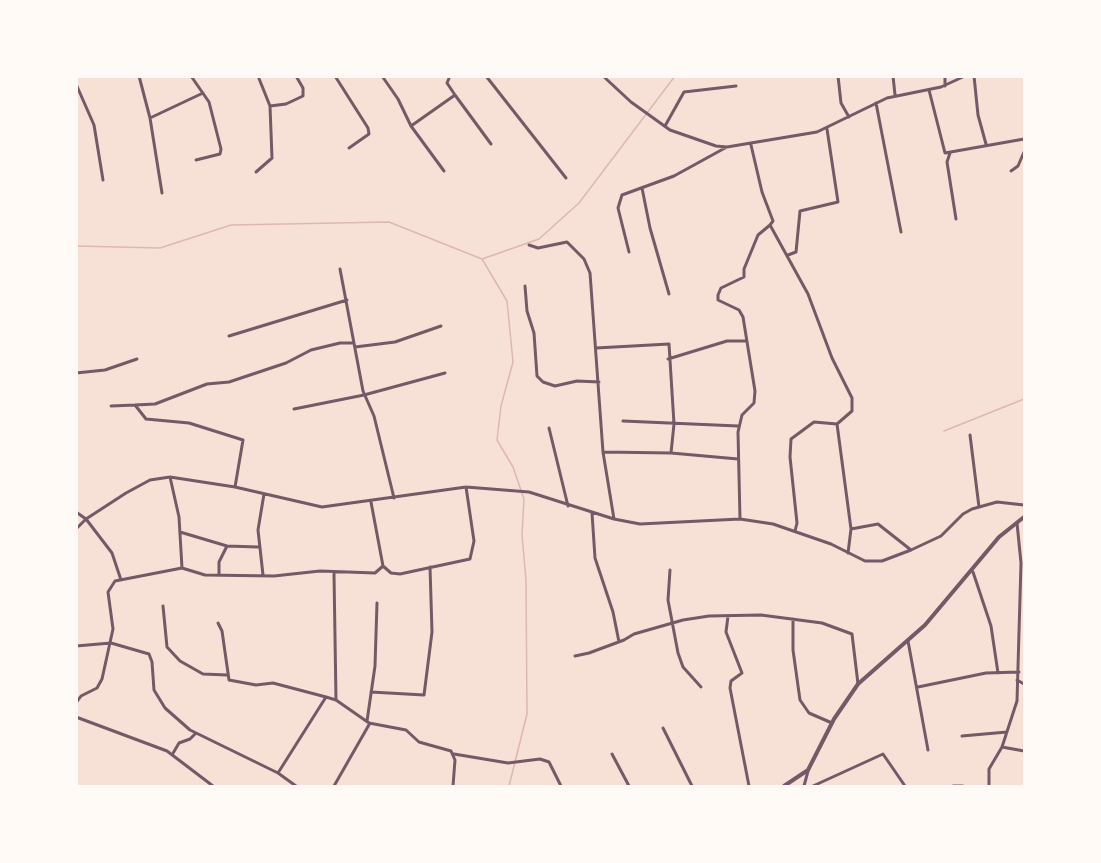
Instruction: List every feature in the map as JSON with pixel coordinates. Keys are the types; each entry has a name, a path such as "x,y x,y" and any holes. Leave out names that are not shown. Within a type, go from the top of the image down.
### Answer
{"street":[{"path":"139,76 150,118 162,193"},
{"path":"191,76 214,119 221,153 196,160"},
{"path":"256,172 272,158 270,106 258,76"},
{"path":"270,106 286,104 303,96 303,88 296,76"},
{"path":"334,76 368,128 369,134 349,148"},
{"path":"382,76 398,99 411,126 444,171"},
{"path":"450,76 447,83 491,144"},
{"path":"486,76 566,178"},
{"path":"838,76 841,103 849,117"},
{"path":"893,76 895,95"},
{"path":"945,76 945,86"},
{"path":"604,77 631,102 665,126 694,139 727,147 752,145 827,128 895,95 945,86 964,76"},
{"path":"974,76 978,115 986,144"},
{"path":"76,84 94,125 103,180"},
{"path":"665,126 684,92 736,86"},
{"path":"929,90 944,149 950,153 986,144 1024,139"},
{"path":"150,118 202,93"},
{"path":"411,126 455,95"},
{"path":"876,103 901,232"},
{"path":"788,255 796,252 800,211 838,202 827,128"},
{"path":"740,519 738,426 742,415 755,401 743,317 739,310 718,300 718,295 721,288 744,277 744,269 758,235 773,221 762,192 752,145"},
{"path":"629,252 618,201 627,192 674,176 727,147"},
{"path":"1011,171 1018,166 1024,152"},
{"path":"950,153 947,162 956,219"},
{"path":"642,188 650,228 669,294"},
{"path":"770,225 808,294 832,358 852,398 852,411 837,424 814,422 791,439 790,457 797,523 795,531"},
{"path":"529,245 538,248 567,242 584,259 590,273 603,452 614,519"},
{"path":"340,269 364,395 374,416 394,498"},
{"path":"525,286 527,311 534,333 537,376 543,382 555,386 577,381 599,382"},
{"path":"229,336 347,300"},
{"path":"111,406 155,404 207,384 229,382 278,366 311,350 340,343 354,345 395,342 441,326"},
{"path":"668,359 727,341 745,340"},
{"path":"596,348 666,342 670,348 668,359 674,424 671,453"},
{"path":"76,373 105,370 137,359"},
{"path":"294,409 364,395 445,373"},
{"path":"135,405 146,419 189,423 243,440 235,488"},
{"path":"622,421 738,426"},
{"path":"837,424 851,529 848,553"},
{"path":"549,428 568,506"},
{"path":"970,435 979,507"},
{"path":"603,452 671,453 738,459"},
{"path":"170,477 180,532 182,568"},
{"path":"76,529 86,519 150,480 170,477 322,507 466,487 529,492 592,513 640,524 740,519 773,524 865,561 882,561 932,542 963,514 979,507 997,502 1024,505"},
{"path":"382,567 395,574 467,561 473,553 474,541 466,487"},
{"path":"262,575 258,547 264,494"},
{"path":"370,502 382,567"},
{"path":"76,512 86,519 115,558 122,580"},
{"path":"592,513 595,558 613,612 619,642"},
{"path":"804,786 808,770 832,723 858,684 942,609 999,537 1024,517"},
{"path":"989,786 989,770 1002,747 1016,708 1021,563 1017,521"},
{"path":"851,529 878,524 911,550"},
{"path":"180,532 227,546 258,547"},
{"path":"219,575 219,562 227,546"},
{"path":"76,703 81,696 97,688 111,643 113,629 108,592 111,583 182,568 205,575 262,575 320,571 334,574 343,571 375,573 382,567"},
{"path":"371,692 424,695 432,632 430,567"},
{"path":"670,570 668,600 678,653 683,667 700,687"},
{"path":"973,572 991,626 998,673"},
{"path":"334,574 336,700"},
{"path":"335,786 369,722 377,603"},
{"path":"163,606 167,647 180,662 203,674 227,675"},
{"path":"575,656 619,642 634,634 693,618 755,615 830,625 852,634 858,684"},
{"path":"728,616 726,632 742,673 731,681 730,688 749,786"},
{"path":"793,619 793,650 800,700 809,713 832,723"},
{"path":"218,623 222,631 227,675 231,681 256,685 273,683 336,700 369,722 406,730 419,742 454,754 508,763 540,759 549,762 561,786"},
{"path":"908,641 928,750"},
{"path":"76,646 111,643 150,656 154,690 162,705 196,733 278,773 296,786"},
{"path":"918,687 998,673 1019,672"},
{"path":"1017,680 1024,684"},
{"path":"278,773 326,697"},
{"path":"76,717 134,736 172,755 213,786"},
{"path":"663,728 692,786"},
{"path":"962,736 1007,732"},
{"path":"172,755 179,743 190,739 196,733"},
{"path":"1002,747 1024,751"},
{"path":"453,786 454,754"},
{"path":"612,754 629,786"},
{"path":"813,786 883,754 905,786"},
{"path":"784,786 808,770"},
{"path":"953,786 963,786"}],"waterway":[{"path":"76,246 160,248 231,225 389,222 482,259 539,239 579,203 675,76"},
{"path":"482,259 507,301 513,362 501,406 497,440 513,467 524,499 522,535 526,580 527,714 509,786"},
{"path":"944,431 1024,399"}]}
